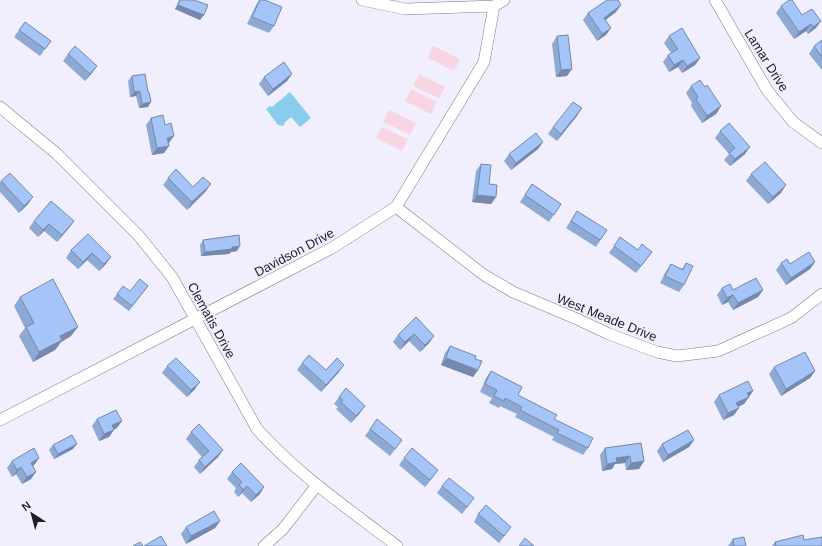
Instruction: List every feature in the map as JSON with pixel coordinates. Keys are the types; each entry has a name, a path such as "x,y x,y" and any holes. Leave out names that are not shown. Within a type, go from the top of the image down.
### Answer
{"street":[{"path":"362,0 405,9 494,6 504,0"},
{"name":"Lamar Drive","path":"715,0 767,90 793,122 822,143"},
{"name":"Davidson Drive","path":"0,420 196,320 332,248 396,207 484,62 494,6"},
{"name":"Clematis Drive","path":"0,107 57,154 139,236 172,277 257,429 273,446 316,485 396,546"},
{"name":"West Meade Drive","path":"396,207 484,275 513,292 609,334 657,352 677,356 718,351 791,318 822,294"},
{"path":"264,546 283,529 316,485"}],"shaded area":[{"path":"433,46 460,59 454,71 428,58"},
{"path":"419,74 445,87 439,98 413,86"},
{"path":"411,89 437,102 431,114 405,101"},
{"path":"389,110 416,123 410,135 383,122"},
{"path":"382,127 408,139 402,151 376,138"}],"water":[{"path":"290,92 311,118 300,127 291,117 284,123 285,124 283,126 278,125 266,109 270,106 272,107"}],"building":[{"path":"180,0 194,0 208,5 204,15 178,5"},
{"path":"260,0 265,0 282,7 274,26 252,17"},
{"path":"607,0 618,0 621,5 604,18 611,28 602,34 588,13"},
{"path":"789,0 792,0 802,15 812,9 821,21 813,27 811,24 799,32 781,6"},
{"path":"25,22 51,41 45,49 19,30"},
{"path":"682,28 700,58 687,66 683,60 674,65 668,55 678,49 669,36"},
{"path":"568,35 572,69 561,70 557,36"},
{"path":"822,40 822,57 814,46"},
{"path":"75,46 97,66 90,74 68,54"},
{"path":"284,62 292,74 273,89 264,77"},
{"path":"145,74 151,102 142,104 140,91 134,92 132,76"},
{"path":"700,80 705,87 707,85 721,106 707,116 696,99 698,97 691,86"},
{"path":"573,102 582,108 561,134 553,127"},
{"path":"163,115 165,125 171,123 174,136 167,138 169,146 157,148 151,118"},
{"path":"729,123 750,147 735,159 729,153 735,148 720,131"},
{"path":"536,133 543,142 516,163 509,154"},
{"path":"765,162 786,185 773,197 751,174"},
{"path":"481,164 491,165 489,184 497,185 496,197 477,195"},
{"path":"176,169 193,187 203,177 211,184 192,202 168,178"},
{"path":"10,173 33,197 24,206 1,181"},
{"path":"532,184 561,204 554,215 525,195"},
{"path":"51,201 74,221 62,235 49,224 43,230 34,221"},
{"path":"577,211 607,230 600,240 571,221"},
{"path":"88,234 111,257 104,264 92,253 83,262 71,250"},
{"path":"239,235 240,246 232,247 232,249 205,252 203,240"},
{"path":"620,237 638,250 642,244 652,252 641,266 614,246"},
{"path":"809,252 815,262 791,278 781,263 787,259 790,264"},
{"path":"686,263 693,266 684,285 665,276 671,264 683,270"},
{"path":"756,278 763,290 738,303 733,295 727,298 722,288 730,284 733,290"},
{"path":"53,279 78,327 60,336 62,340 39,352 26,327 34,323 20,297"},
{"path":"140,279 148,286 132,306 117,294 123,286 130,291"},
{"path":"416,317 434,336 425,345 414,334 405,342 398,335"},
{"path":"450,346 476,356 475,359 482,361 478,370 446,358"},
{"path":"805,352 815,371 786,389 774,367"},
{"path":"309,355 326,370 337,358 344,365 326,385 302,363"},
{"path":"176,358 200,382 191,390 167,366"},
{"path":"491,371 522,387 518,395 557,415 554,419 593,438 588,448 557,433 559,430 520,410 522,407 505,398 504,401 494,396 497,390 485,384"},
{"path":"748,381 753,391 747,393 749,397 736,403 739,408 728,413 719,395"},
{"path":"346,388 365,406 356,416 341,402 343,400 339,397"},
{"path":"116,410 122,421 112,425 114,430 104,434 97,419"},
{"path":"377,419 402,440 395,449 370,429"},
{"path":"199,424 223,450 205,467 199,460 209,451 191,432"},
{"path":"688,430 694,440 668,455 662,444"},
{"path":"72,435 77,444 58,454 53,445"},
{"path":"641,443 644,461 631,463 630,456 616,458 617,462 607,464 605,448"},
{"path":"34,448 39,458 31,463 36,472 27,477 21,467 17,470 12,461"},
{"path":"412,448 438,470 430,480 404,458"},
{"path":"241,463 264,487 256,495 247,486 243,490 239,485 242,482 232,472"},
{"path":"449,478 474,498 467,507 442,486"},
{"path":"486,505 511,527 504,536 478,514"},
{"path":"214,511 220,521 191,536 186,527"},
{"path":"803,535 804,540 822,537 822,546 776,546 775,542"},
{"path":"161,536 167,546 144,546"},
{"path":"744,537 746,546 734,546 733,539"},
{"path":"525,538 534,546 519,546"},
{"path":"140,542 143,546 133,546"}]}
